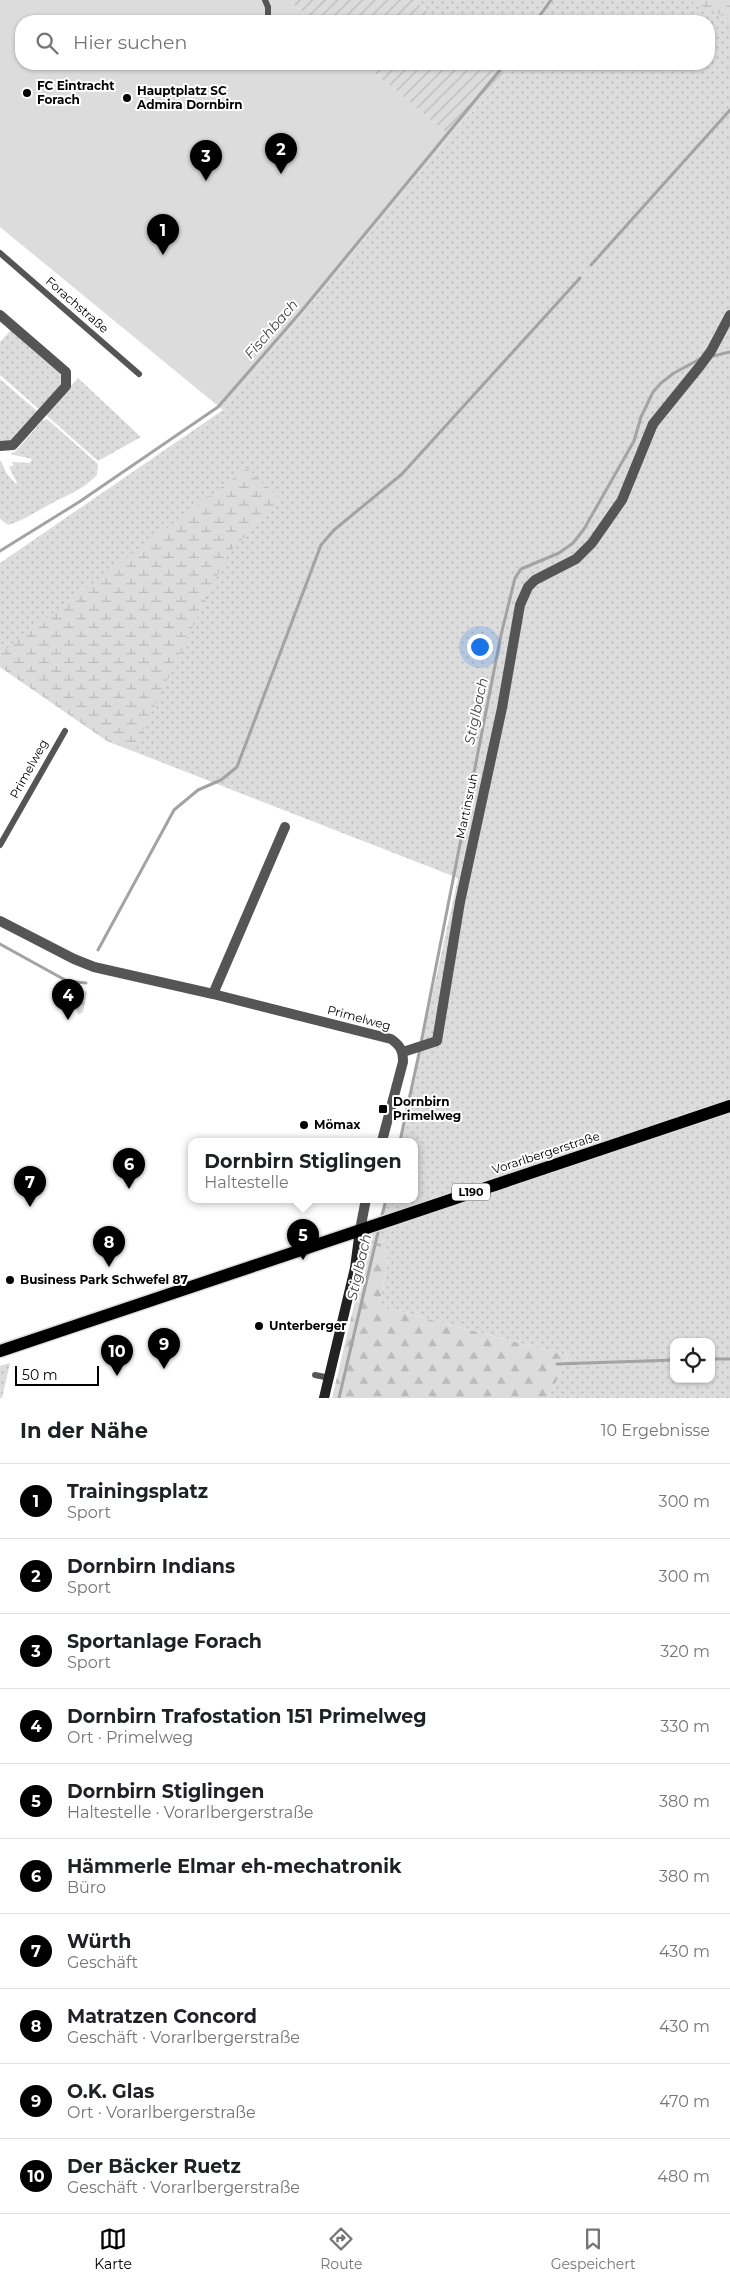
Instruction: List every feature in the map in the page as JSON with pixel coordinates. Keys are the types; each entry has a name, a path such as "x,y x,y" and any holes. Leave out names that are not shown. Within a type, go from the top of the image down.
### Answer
{"main road":[{"name":"Vorarlbergerstraße","path":"0,1351 730,1106"},
{"path":"324,1398 364,1228"}],"street":[{"path":"0,315 66,372 66,386 13,445 0,446"},
{"name":"Martinsruh","path":"408,1051 437,1041 460,902 502,708 520,605 528,587 536,580 576,559 592,543 622,500 653,424 711,351 730,315"},
{"path":"213,994 284,827"},
{"name":"Primelweg","path":"0,921 74,960 94,967 213,994 391,1039 408,1051"},
{"path":"383,1138 408,1051"},
{"path":"364,1228 366,1203"}],"lane":[{"path":"265,0 268,7 268,15"},
{"name":"Forachstraße","path":"0,253 139,374"},
{"name":"Primelweg","path":"0,845 65,731"},
{"path":"315,1375 330,1378"}],"green space":[{"path":"0,0 288,0 306,15 15,15 15,70 371,70 450,136 223,410 0,227"},
{"path":"288,0 414,0 432,15 306,15"},
{"path":"414,0 730,0 730,1398 548,1398 569,1356 390,1309 380,1302 388,1259 384,1241 368,1246 384,1203 418,1203 418,1138 401,1138 458,878 107,741 0,667 0,563 223,410 450,136 505,76 498,70 715,70 715,15 432,15"},
{"path":"688,0 730,0 730,19"},
{"path":"371,70 498,70 505,76 450,136"},
{"path":"11,330 59,370 62,380 61,386 40,410 0,375 0,342"},
{"path":"78,378 141,437 98,461 45,414"},
{"path":"0,379 38,412 12,441 0,442"},
{"path":"47,419 98,464 97,475 76,491 26,518 8,525 0,519 0,462 16,484 9,467 14,465 12,462 30,463 32,459 10,454 15,452 42,421"},
{"path":"247,468 281,500 228,554 133,751 107,741 0,667 0,653"},
{"path":"70,991 87,992 83,1012 78,1015"},
{"path":"385,1241 388,1259 380,1302 390,1309 569,1356 548,1398 332,1398 368,1246"},
{"path":"10,1363 2,1398 0,1398 0,1366"}],"waterway":[{"name":"Fischbach","path":"540,15 551,0"},
{"name":"Fischbach","path":"0,551 79,502 218,407 299,314 500,70"},
{"path":"591,265 730,110"},
{"path":"98,950 174,810 198,790 221,780 237,767 321,545 334,530 402,474 580,278"},
{"name":"Stiglbach","path":"709,357 730,352"},
{"name":"Stiglbach","path":"421,1043 501,635 515,578 521,569 559,553 573,543 584,529 634,441 641,417 653,392 674,373 700,359"},
{"path":"0,944 67,981 86,983"},
{"name":"Stiglbach","path":"401,1138 420,1049"},
{"name":"Stiglbach","path":"381,1220 385,1203"},
{"name":"Stiglbach","path":"339,1398 379,1228"},
{"path":"715,1359 730,1359"},
{"path":"557,1364 670,1360"}],"place":[{"name":"FC Eintracht Forach","path":"27,93"},
{"name":"Hauptplatz SC Admira Dornbirn","path":"127,98"},
{"name":"Dornbirn Indians","path":"281,174"},
{"name":"Sportanlage Forach","path":"206,181"},
{"name":"Trainingsplatz","path":"163,255"},
{"name":"Dornbirn Trafostation 151 Primelweg","path":"68,1020"},
{"name":"Dornbirn Primelweg","path":"383,1109"},
{"name":"Mömax","path":"304,1125"},
{"name":"Hämmerle Elmar eh-mechatronik","path":"129,1189"},
{"name":"Würth","path":"30,1207"},
{"name":"Dornbirn Stiglingen","path":"303,1260"},
{"name":"Matratzen Concord","path":"109,1267"},
{"name":"Business Park Schwefel 87","path":"10,1280"},
{"name":"Unterberger","path":"259,1326"},
{"name":"O.K. Glas","path":"164,1369"},
{"name":"Der Bäcker Ruetz","path":"117,1376"}]}
